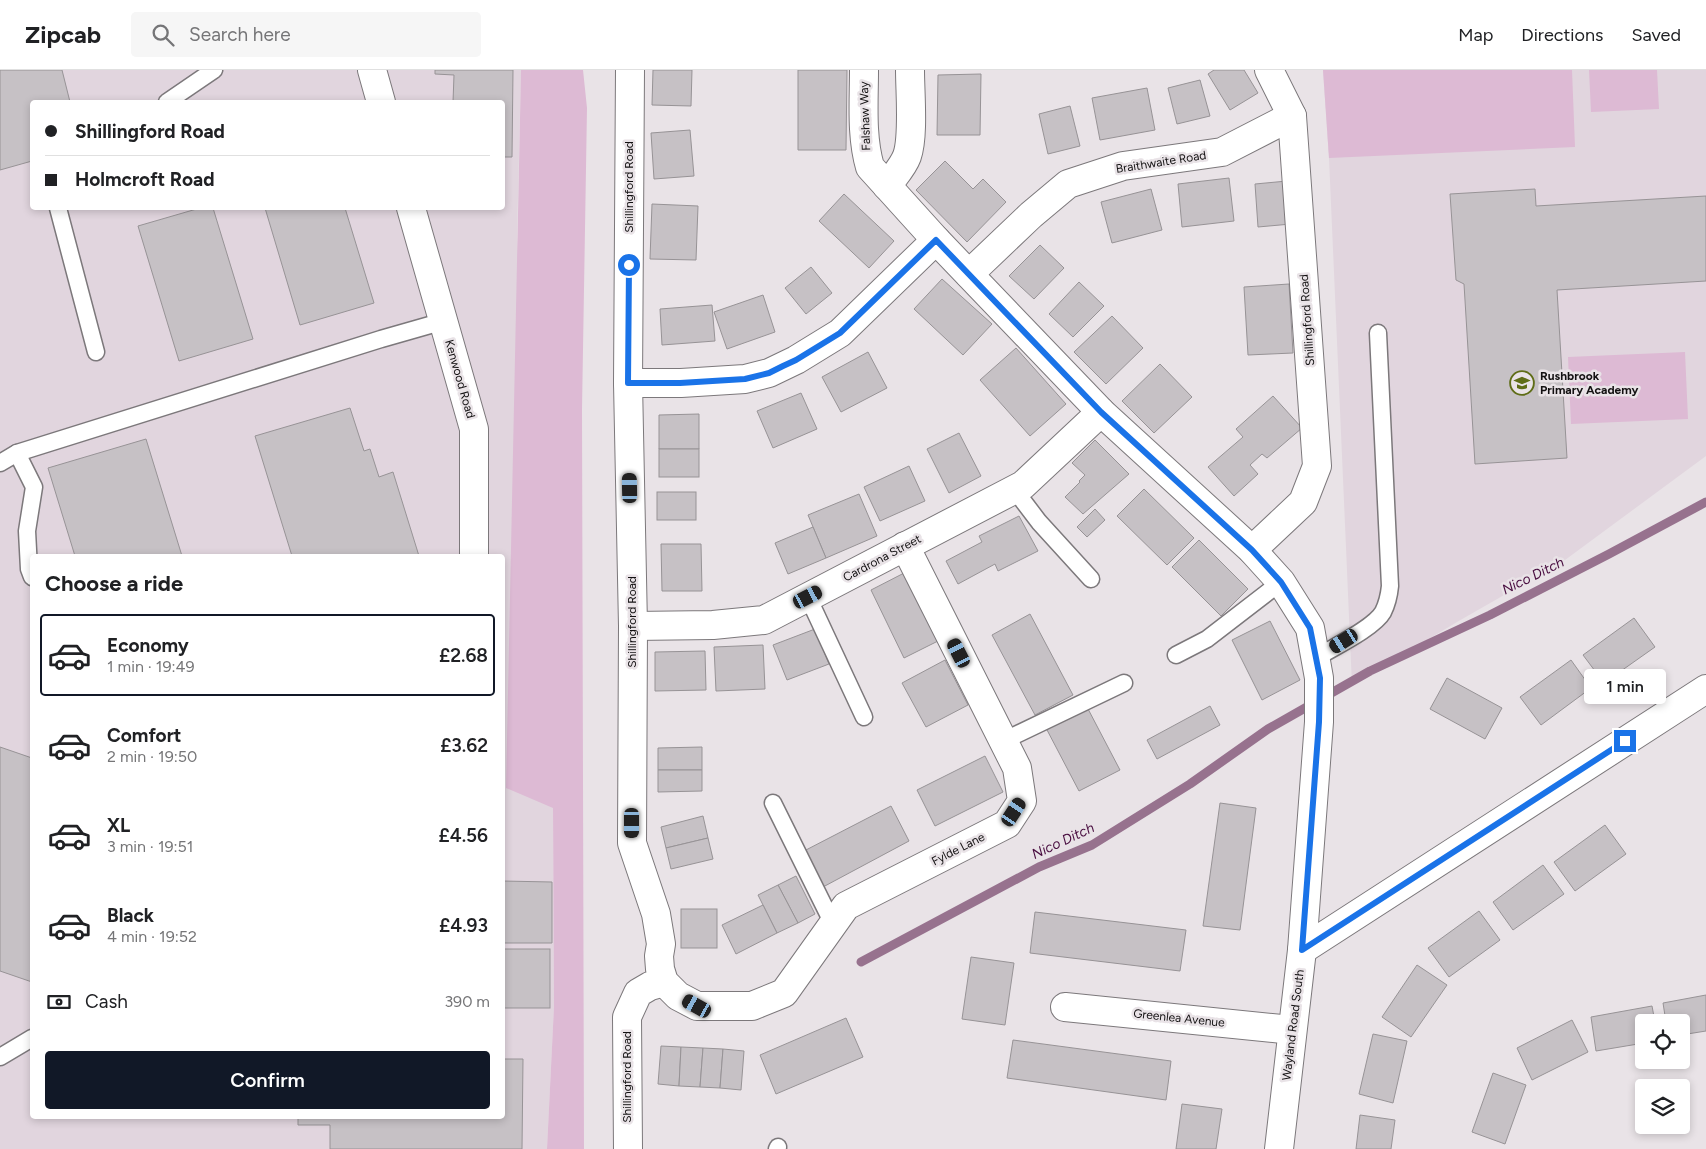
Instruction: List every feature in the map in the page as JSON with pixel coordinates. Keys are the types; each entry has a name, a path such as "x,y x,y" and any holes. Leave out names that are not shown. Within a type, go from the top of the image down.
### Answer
{"street":[{"path":"372,70 380,100"},
{"name":"Shillingford Road","path":"628,1149 627,1017 638,993 650,986 664,982 660,969 661,944 656,914 632,843 633,626 628,383 630,70"},
{"name":"Falshaw Way","path":"864,70 864,132 866,154 870,167 936,240 1101,412 1252,550 1281,582 1310,628 1320,678 1319,722"},
{"path":"887,186 907,156 910,142 910,70"},
{"name":"Shillingford Road","path":"1252,550 1302,502 1317,466 1292,116 1269,70"},
{"name":"Braithwaite Road","path":"969,274 1068,184 1123,166 1222,152 1292,116"},
{"name":"Kenwood Road","path":"412,210 474,430 474,554"},
{"path":"628,383 680,383 745,379 769,373 796,360 840,333 936,240"},
{"name":"Cardrona Street","path":"633,626 712,625 764,620 1022,485 1101,412"},
{"name":"Fylde Lane","path":"664,982 678,996 697,1006 752,1006 784,993 846,906 1007,824 1022,801 1017,768 905,546"},
{"path":"1302,950 1706,689"},
{"name":"Wayland Road South","path":"1278,1149 1302,950 1319,722"},
{"name":"Greenlea Avenue","path":"1065,1007 1292,1030"}],"lane":[{"path":"170,100 214,70"},
{"path":"59,210 96,352"},
{"path":"0,463 17,453 381,339 444,322"},
{"path":"1316,658 1373,624 1382,614 1388,600 1390,586 1378,333"},
{"path":"17,453 34,487 28,531 28,569 30,573"},
{"path":"1014,489 1090,579"},
{"path":"1176,655 1207,639 1281,582"},
{"path":"808,597 864,717"},
{"path":"1003,741 1124,683"},
{"path":"773,803 833,924"},
{"path":"0,1057 30,1039"}],"shaded area":[{"path":"0,70 521,70 517,238 553,808 554,1006 547,1149 0,1149"},
{"path":"521,70 583,70 587,108 582,410 584,1149 547,1149 554,1006 553,808 506,788"},
{"name":"Rushbrook Primary Academy","path":"1323,70 1706,70 1706,456 1565,560 1352,685 1329,158"},
{"path":"1323,70 1572,70 1575,147 1329,158"},
{"path":"1589,70 1657,70 1659,109 1591,112"},
{"path":"1685,352 1688,419 1571,424 1568,357"}],"building":[{"path":"0,70 62,70 70,100 30,100 30,162 0,170"},
{"path":"435,70 513,70 512,157 505,157 505,100 453,100 454,75 435,74"},
{"path":"653,70 692,70 691,106 652,105"},
{"path":"798,70 847,70 846,150 798,150"},
{"path":"1214,70 1244,70 1258,93 1230,110 1208,74"},
{"path":"981,74 980,135 937,135 938,75"},
{"path":"1200,80 1210,116 1177,124 1168,88"},
{"path":"1147,88 1155,130 1100,140 1092,98"},
{"path":"1070,106 1080,146 1048,154 1039,114"},
{"path":"690,130 694,176 654,179 651,133"},
{"path":"945,161 973,189 983,179 1006,202 967,242 916,190"},
{"path":"1229,178 1234,221 1182,227 1178,184"},
{"path":"1287,181 1291,224 1258,227 1255,184"},
{"path":"1151,189 1162,230 1112,243 1101,202"},
{"path":"1535,189 1536,206 1706,196 1706,281 1557,290 1567,458 1475,464 1464,284 1456,280 1450,194"},
{"path":"844,194 894,241 869,268 819,221"},
{"path":"652,204 698,206 696,260 650,259"},
{"path":"193,210 214,210 253,339 179,361 138,226"},
{"path":"266,210 346,210 374,303 300,325"},
{"path":"1040,245 1064,268 1034,299 1009,276"},
{"path":"811,267 832,293 806,314 785,288"},
{"path":"942,279 992,324 963,355 914,309"},
{"path":"1079,282 1104,306 1073,337 1049,314"},
{"path":"1289,284 1293,353 1248,355 1244,287"},
{"path":"763,295 775,332 727,349 714,312"},
{"path":"712,305 715,341 662,345 660,309"},
{"path":"1112,316 1143,348 1106,384 1074,352"},
{"path":"1016,348 1066,404 1030,436 980,380"},
{"path":"868,352 887,388 841,412 822,377"},
{"path":"1160,364 1192,397 1154,433 1122,401"},
{"path":"801,393 817,429 773,448 757,411"},
{"path":"1273,396 1302,428 1267,458 1262,454 1250,465 1258,474 1234,496 1208,467 1243,437 1236,429"},
{"path":"350,408 364,451 370,449 379,477 393,472 418,554 291,554 255,436"},
{"path":"699,414 699,449 659,449 659,415"},
{"path":"959,433 981,476 949,493 927,449"},
{"path":"146,439 181,554 74,554 48,468"},
{"path":"1095,440 1129,474 1083,514 1065,497 1085,475 1072,463"},
{"path":"659,449 699,449 699,477 659,477"},
{"path":"909,466 925,501 880,521 864,487"},
{"path":"1144,489 1194,538 1167,565 1117,516"},
{"path":"657,492 696,492 696,520 657,520"},
{"path":"859,494 877,536 826,558 808,515"},
{"path":"1095,509 1105,520 1087,537 1077,527"},
{"path":"1019,516 1038,551 998,571 995,564 958,584 946,561 982,542 979,536"},
{"path":"813,527 826,558 788,574 775,543"},
{"path":"1199,540 1248,589 1221,616 1172,567"},
{"path":"661,544 701,544 702,591 662,591"},
{"path":"908,571 942,639 904,658 871,590"},
{"path":"1030,614 1073,695 1035,715 992,635"},
{"path":"1634,618 1655,647 1604,683 1583,655"},
{"path":"1270,621 1300,680 1262,700 1232,640"},
{"path":"815,629 829,664 787,680 773,645"},
{"path":"763,645 765,689 716,691 714,647"},
{"path":"705,651 706,690 655,691 655,652"},
{"path":"945,660 968,705 926,727 902,683"},
{"path":"1571,660 1591,688 1541,725 1520,697"},
{"path":"1447,678 1502,708 1485,739 1430,709"},
{"path":"1210,706 1220,725 1157,759 1147,740"},
{"path":"1087,707 1120,770 1079,791 1046,728"},
{"path":"0,747 30,757 30,981 0,971"},
{"path":"702,747 702,770 658,770 658,748"},
{"path":"985,756 1003,792 935,826 917,790"},
{"path":"658,770 702,770 702,791 658,792"},
{"path":"1220,803 1256,808 1240,930 1203,926"},
{"path":"891,806 909,841 823,887 804,851"},
{"path":"703,816 708,838 666,848 661,827"},
{"path":"1605,825 1626,854 1575,891 1554,862"},
{"path":"708,838 713,859 671,869 666,848"},
{"path":"1543,865 1564,894 1513,930 1493,902"},
{"path":"796,876 815,914 798,923 778,885"},
{"path":"505,881 552,882 552,943 505,943"},
{"path":"778,885 798,923 777,933 758,895"},
{"path":"763,905 777,933 736,954 722,925"},
{"path":"681,909 717,909 717,948 681,948"},
{"path":"1479,911 1500,940 1449,977 1428,948"},
{"path":"1035,912 1186,930 1180,971 1030,953"},
{"path":"505,949 550,949 550,1008 505,1008"},
{"path":"971,957 1014,963 1005,1025 962,1019"},
{"path":"1417,965 1447,985 1411,1037 1382,1017"},
{"path":"1706,995 1706,1031 1690,1034 1690,1014 1665,1014 1663,1003"},
{"path":"1652,1006 1654,1014 1635,1014 1635,1044 1596,1051 1591,1017"},
{"path":"846,1018 863,1057 776,1094 760,1055"},
{"path":"1572,1020 1588,1052 1532,1080 1517,1048"},
{"path":"1373,1034 1407,1041 1393,1103 1359,1094"},
{"path":"1013,1040 1171,1061 1166,1100 1007,1078"},
{"path":"661,1046 681,1047 679,1086 658,1084"},
{"path":"681,1047 703,1048 700,1087 679,1086"},
{"path":"703,1048 723,1049 720,1088 700,1087"},
{"path":"723,1049 744,1051 741,1090 720,1088"},
{"path":"505,1059 523,1059 522,1149 330,1149 330,1125 298,1125 298,1119 505,1119"},
{"path":"1493,1073 1526,1085 1505,1144 1472,1132"},
{"path":"1182,1104 1222,1109 1216,1149 1176,1149"},
{"path":"1360,1115 1395,1120 1391,1149 1356,1149"}],"waterway":[{"name":"Nico Ditch","path":"861,962 1039,867 1092,845 1190,784 1268,729 1370,671 1490,615 1706,502"}],"place":[{"name":"Rushbrook Primary Academy","path":"1522,383"}],"route":[{"path":"629,265 628,383 680,383 745,379 769,373 796,360 840,333 936,240 1101,412 1252,550 1281,582 1310,628 1320,678 1319,722 1302,950 1625,741"}]}
